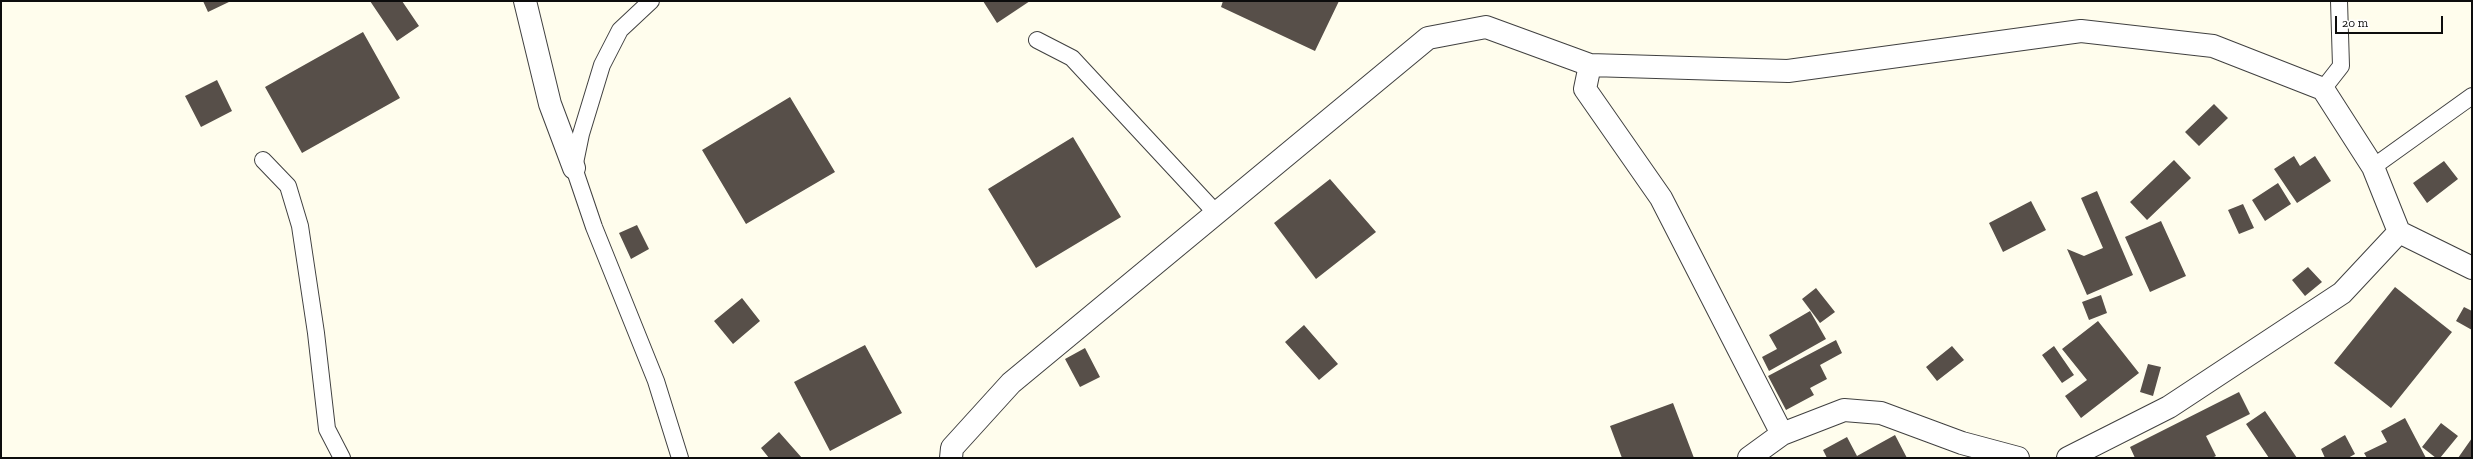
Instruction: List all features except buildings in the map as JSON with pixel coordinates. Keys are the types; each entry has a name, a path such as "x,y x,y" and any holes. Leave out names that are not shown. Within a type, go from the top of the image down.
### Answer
{"street":[{"path":"525,1 550,104 574,168"},
{"path":"950,458 952,448 1011,383 1428,38 1486,27 1590,65 1788,71 2081,30 2212,46 2323,89 2374,167 2399,232 2472,268"},
{"path":"1590,65 1585,89 1661,198 1782,434"},
{"path":"2068,458 2169,407 2342,293 2399,232"},
{"path":"1749,458 1782,434 1844,410 1881,413 1962,443 2018,458"}],"lane":[{"path":"651,1 620,30 602,65 581,134 574,168 594,226 656,381 680,458"},
{"path":"2323,89 2341,66 2339,1"},
{"path":"1037,40 1072,58 1216,213"},
{"path":"2374,167 2472,96"},
{"path":"262,160 288,186 300,226 316,333 327,429 342,458"}]}
